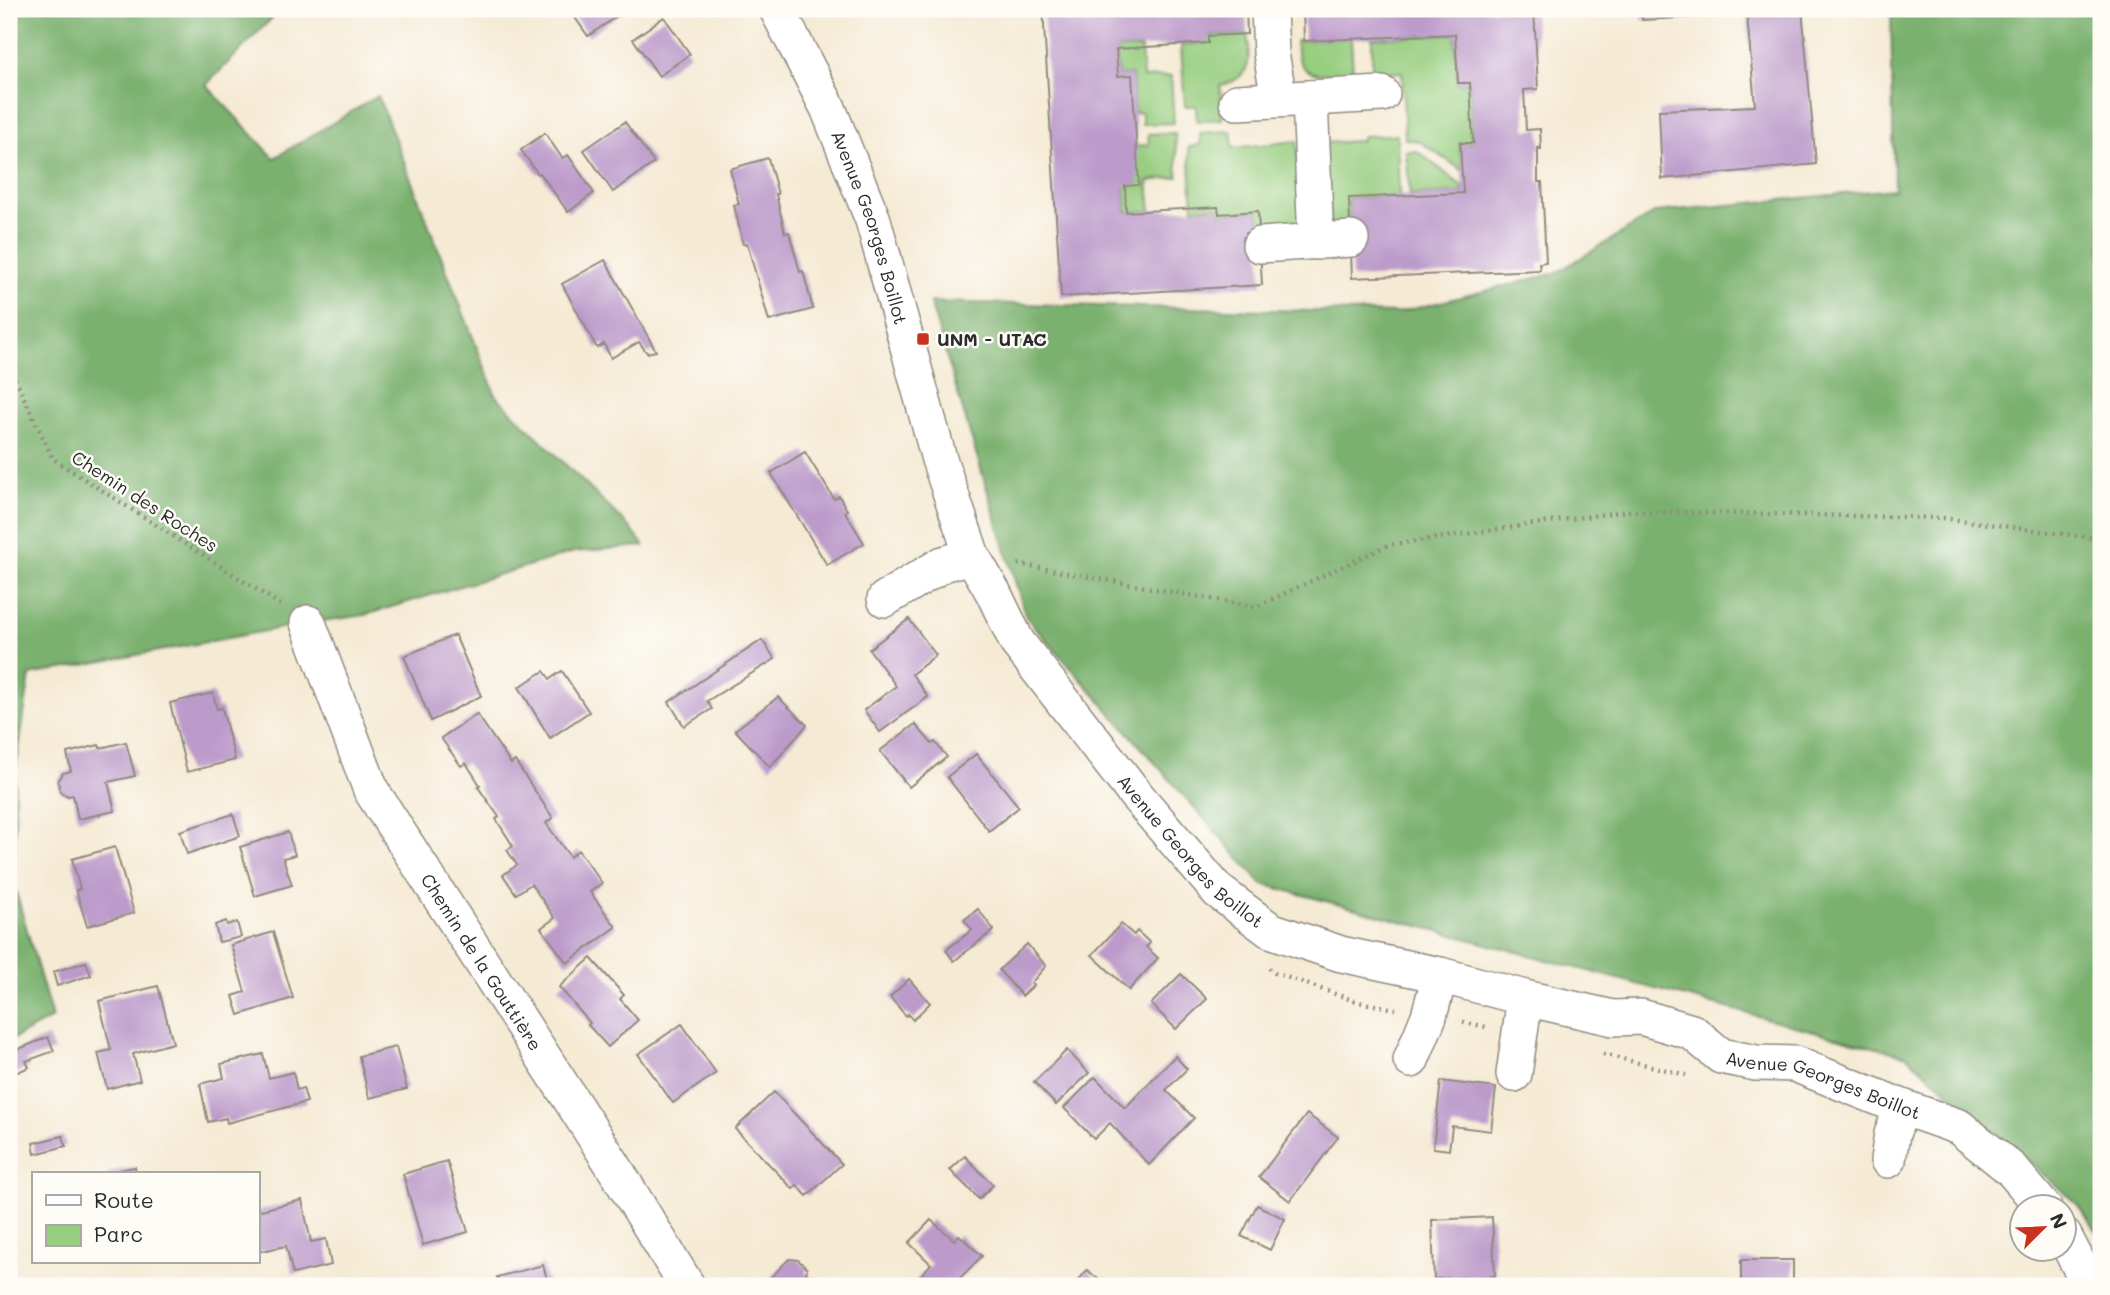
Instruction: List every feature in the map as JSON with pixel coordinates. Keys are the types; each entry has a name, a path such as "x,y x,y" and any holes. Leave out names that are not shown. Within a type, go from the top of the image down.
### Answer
{"street":[{"name":"Avenue Georges Boillot","path":"777,9 828,108 873,220 939,459 972,556 1017,642 1136,795 1218,891 1270,930 1341,954 1440,975 1613,1018 1641,1017 1692,1032 1721,1056 1756,1063 1795,1064 1959,1127 2011,1169 2032,1194"},
{"path":"1269,9 1271,53 1294,98 1316,242"},
{"path":"1237,102 1382,94"},
{"path":"1260,245 1350,239"},
{"path":"885,599 943,564 972,556"},
{"name":"Chemin de la Gouttière","path":"308,623 371,790 687,1286"},
{"path":"1411,1060 1429,1016 1440,975"},
{"path":"1514,1074 1525,998"},
{"path":"1888,1160 1892,1134 1902,1107"},
{"path":"2078,1263 2090,1286"}],"path":[{"name":"Chemin des Roches","path":"9,366 53,459 308,623"},
{"path":"972,556 1256,607 1388,545 1626,511 1943,518 2101,539"},
{"path":"1264,965 1275,973 1358,1002 1519,1033"},
{"path":"1598,1053 1690,1076"}],"green space":[{"path":"9,9 281,9 206,85 274,158 378,96 496,396 630,528 644,546 574,552 365,615 308,623 30,675 15,774 15,888 52,1018 9,1041"},
{"path":"1891,9 2101,9 2101,1237 2078,1205 2078,1194 2066,1194 1907,1056 1262,884 1026,617 930,302 1397,313 1556,273 1656,212 1894,189"},
{"path":"1247,34 1247,67 1238,78 1220,86 1222,119 1197,121 1196,106 1185,106 1181,45 1207,43 1208,36"},
{"path":"1455,34 1458,83 1470,83 1473,143 1460,143 1462,170 1419,141 1405,139 1402,72 1372,73 1372,38"},
{"path":"1351,38 1353,73 1313,73 1306,69 1297,54 1296,41"},
{"path":"1141,48 1143,78 1171,76 1174,123 1142,124 1142,113 1134,112 1132,75 1118,76 1116,49"},
{"path":"1231,131 1233,148 1297,141 1300,221 1289,231 1260,233 1258,211 1219,214 1218,207 1193,208 1189,147 1200,145 1200,133"},
{"path":"1175,133 1178,177 1148,181 1151,211 1126,212 1125,186 1136,146 1149,145 1148,134"},
{"path":"1397,135 1399,196 1349,198 1350,226 1331,225 1322,143 1361,141 1363,136"},
{"path":"1406,151 1417,151 1462,186 1463,193 1410,195"}],"building":[{"path":"569,9 627,9 588,36"},
{"path":"1043,9 1246,9 1247,34 1208,36 1208,43 1116,49 1118,76 1132,75 1139,185 1125,186 1126,212 1218,207 1219,214 1258,211 1262,285 1061,297"},
{"path":"1303,9 1534,9 1538,89 1524,90 1526,130 1540,129 1538,182 1542,182 1546,262 1539,263 1540,270 1352,278 1349,198 1463,193 1460,143 1473,143 1470,83 1458,83 1455,34 1304,41"},
{"path":"1642,9 1802,9 1816,164 1662,179 1659,110 1755,106 1747,15 1642,20"},
{"path":"664,17 690,54 659,76 633,39"},
{"path":"625,122 654,163 613,192 584,150"},
{"path":"545,133 562,158 568,155 594,193 568,212 521,150"},
{"path":"768,158 785,233 789,232 813,309 769,321 747,243 743,244 734,205 739,204 730,169"},
{"path":"605,260 656,351 647,353 639,342 611,358 604,344 597,348 562,284"},
{"path":"805,452 834,499 839,496 847,510 845,512 864,543 827,565 771,473"},
{"path":"909,619 936,655 912,674 928,697 880,732 864,710 896,686 869,649"},
{"path":"455,635 481,696 431,721 404,656"},
{"path":"762,640 775,659 707,701 712,709 684,726 669,702"},
{"path":"544,671 550,679 562,671 589,712 550,738 519,687"},
{"path":"213,693 217,709 222,708 235,760 187,772 170,703"},
{"path":"778,697 807,725 770,767 735,730"},
{"path":"477,714 511,764 515,761 553,818 546,823 570,857 578,850 602,883 590,892 616,927 567,963 541,928 555,918 531,884 516,894 503,875 517,865 507,850 513,846 496,819 499,817 478,787 480,785 466,763 461,766 441,738"},
{"path":"915,724 947,757 909,787 880,751"},
{"path":"126,742 135,776 108,782 115,811 78,819 73,795 60,792 58,781 63,773 71,771 67,753"},
{"path":"976,754 1019,807 989,831 947,777"},
{"path":"233,814 240,836 187,854 180,831"},
{"path":"288,832 295,855 283,858 292,885 255,896 240,847"},
{"path":"115,847 134,913 87,926 76,890 80,889 72,859"},
{"path":"978,909 994,930 954,961 946,950 972,930 964,920"},
{"path":"226,921 227,925 237,922 241,937 219,942 215,925"},
{"path":"1121,924 1134,935 1137,931 1150,943 1146,947 1158,958 1129,990 1092,955"},
{"path":"273,932 293,998 239,1015 233,996 245,992 231,945"},
{"path":"1027,944 1046,966 1031,983 1034,985 1022,996 999,970"},
{"path":"591,958 624,995 620,999 638,1020 608,1047 559,987"},
{"path":"86,962 91,975 57,986 53,972"},
{"path":"1181,974 1207,999 1176,1029 1151,1004"},
{"path":"909,979 930,1003 913,1020 908,1014 906,1016 890,997"},
{"path":"158,986 173,1043 133,1054 140,1080 107,1089 98,1053 111,1050 99,1001"},
{"path":"682,1024 716,1073 673,1103 638,1054"},
{"path":"48,1037 54,1051 26,1061 29,1067 9,1076 9,1053"},
{"path":"396,1047 407,1089 369,1098 359,1056"},
{"path":"1067,1050 1089,1073 1056,1105 1034,1082"},
{"path":"263,1054 269,1078 293,1072 297,1090 303,1088 307,1102 227,1123 226,1118 208,1122 200,1084 224,1078 221,1064"},
{"path":"1175,1056 1187,1069 1166,1090 1194,1118 1149,1165 1110,1123 1094,1139 1064,1108 1095,1077 1125,1108"},
{"path":"1441,1081 1496,1088 1491,1131 1452,1126 1449,1150 1433,1148"},
{"path":"774,1092 842,1164 807,1196 797,1185 793,1189 735,1129"},
{"path":"1307,1114 1338,1137 1290,1201 1259,1177"},
{"path":"63,1136 66,1146 35,1154 33,1143"},
{"path":"965,1156 993,1185 979,1199 950,1170"},
{"path":"447,1161 468,1232 423,1245 403,1174"},
{"path":"135,1167 136,1172 107,1172"},
{"path":"302,1200 311,1242 326,1239 331,1265 293,1274 286,1246 259,1252 259,1211"},
{"path":"1257,1205 1285,1219 1270,1250 1241,1236"},
{"path":"1492,1217 1495,1276 1434,1279 1432,1220"},
{"path":"931,1220 954,1240 959,1235 982,1256 952,1286 911,1286 931,1264 909,1243"},
{"path":"789,1259 798,1260 807,1268 806,1273 820,1286 762,1286"},
{"path":"1741,1260 1793,1260 1793,1286 1741,1286"},
{"path":"543,1265 549,1286 500,1286 497,1277"},
{"path":"1087,1270 1107,1286 1074,1286"}],"place":[{"name":"UNM - UTAC","path":"923,339"}]}
